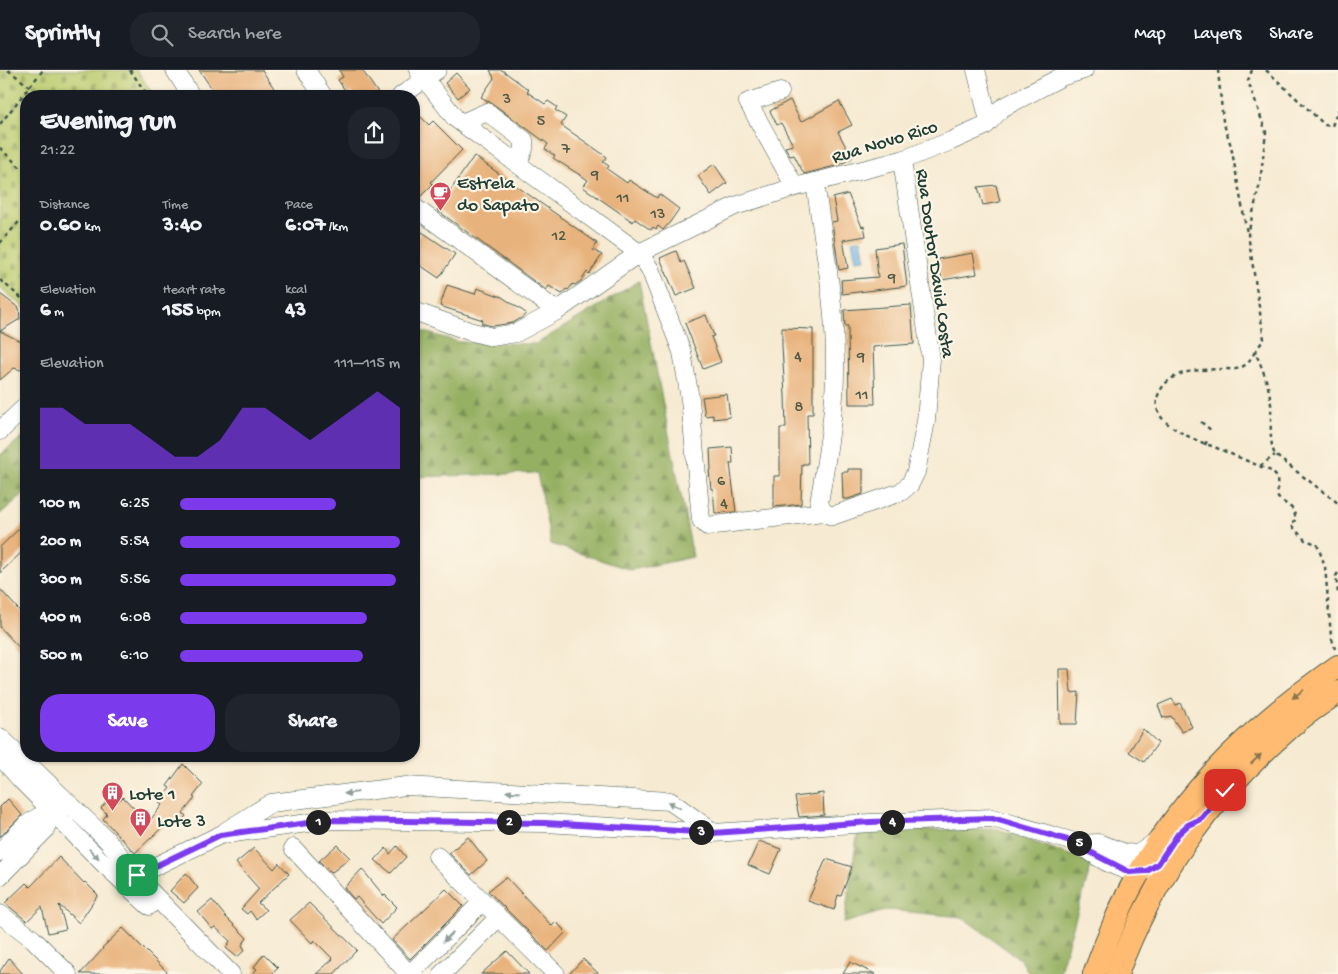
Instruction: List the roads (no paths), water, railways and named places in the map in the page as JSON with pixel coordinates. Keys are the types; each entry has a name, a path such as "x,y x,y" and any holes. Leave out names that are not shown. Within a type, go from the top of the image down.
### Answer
{"main road":[{"path":"1094,974 1110,931 1139,872 1178,814 1222,762 1296,695 1338,666"},
{"path":"1117,974 1128,942 1158,883 1201,819 1253,761 1294,724 1338,692"}],"street":[{"path":"175,70 187,90"},
{"path":"306,70 319,90"},
{"path":"976,70 989,121"},
{"name":"Rua Novo Rico","path":"420,313 469,331 492,337 516,333 557,311 639,253 736,206 796,187 902,160 951,141 985,126 1002,108 1061,77 1084,70"},
{"path":"408,90 426,73 455,118 639,253"},
{"path":"780,92 748,102 796,187"},
{"name":"Rua Doutor David Costa","path":"639,253 650,269 682,352 690,399 701,520 707,526 823,512 832,516 902,492 910,484 916,472 926,421 932,359 902,160"},
{"path":"815,182 833,310 836,361 832,432 818,503 823,512"},
{"path":"420,211 557,311"},
{"path":"0,431 20,412"},
{"path":"0,737 19,756"},
{"path":"0,756 104,864 142,898 216,974"},
{"path":"0,876 52,811 55,799 32,775 23,762"},
{"path":"25,762 106,839 148,889 231,974"},
{"path":"137,875 220,835 271,803 406,786 670,801 713,833"},
{"path":"35,794 40,802 40,824"},
{"path":"52,811 68,812 86,830 106,839"},
{"path":"220,835 330,820 545,823 713,833 870,822 992,818 1089,846 1138,854 1162,838"},
{"path":"1139,872 1147,871 1158,864 1178,834 1188,825 1201,819"},
{"path":"0,852 40,824 55,827 67,826"},
{"path":"1089,846 1136,866 1143,887 1106,974"},
{"path":"1089,846 1097,860 1120,877 1126,899"},
{"path":"293,848 410,974 482,902"},
{"path":"437,856 556,974"},
{"path":"0,914 33,938 68,974"},
{"path":"442,974 498,918"}],"water":[{"path":"861,239 865,259 856,260 852,241"}],"place":[{"name":"Estrela do Sapato","path":"441,211"},
{"name":"Lote 1","path":"113,811"},
{"name":"Lote 3","path":"141,838"}]}
